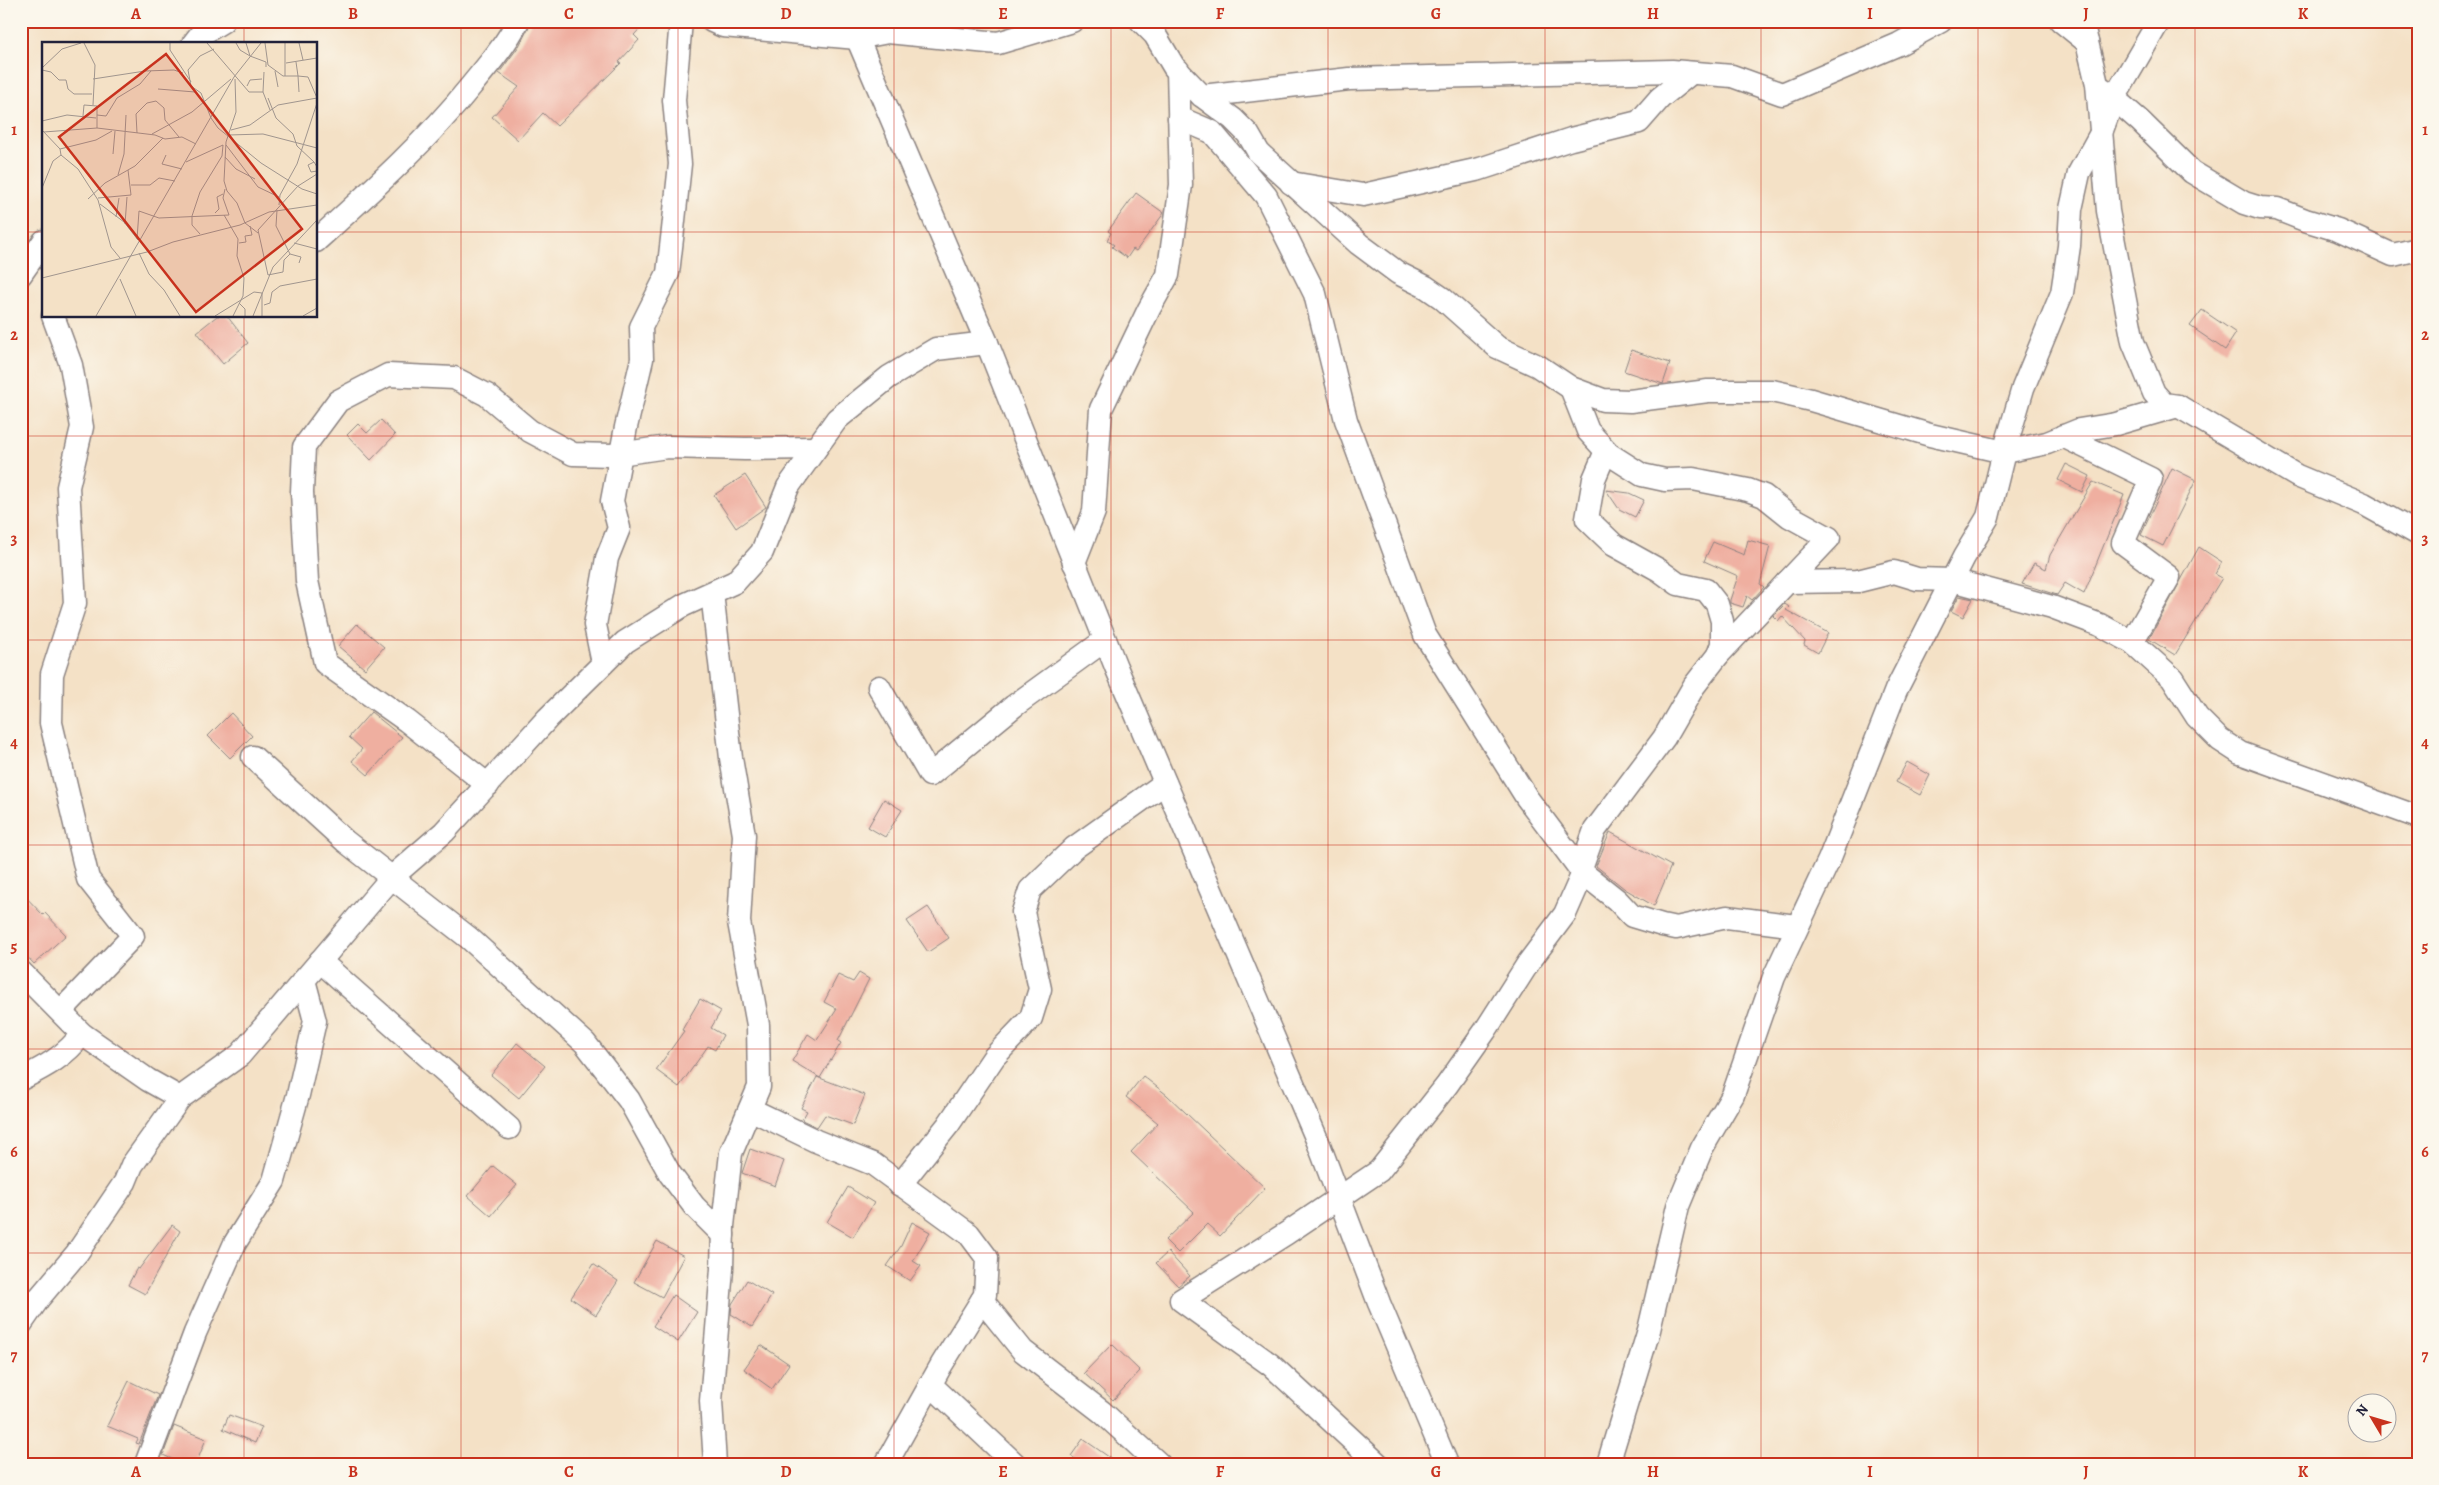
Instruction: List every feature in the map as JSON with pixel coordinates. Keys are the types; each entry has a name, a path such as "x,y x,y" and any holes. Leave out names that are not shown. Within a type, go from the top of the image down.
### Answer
{"street":[{"path":"194,42 200,35 223,21"},
{"path":"318,239 374,188 449,114 506,44 518,21"},
{"path":"603,663 595,625 607,558 619,528 612,501 620,454 642,359 641,327 668,273 680,164 674,100 681,21"},
{"path":"712,21 723,26 888,32 998,43 1072,21"},
{"path":"1141,21 1155,35 1178,70 1202,96 1233,119 1248,134 1259,153 1359,244 1398,274 1426,287 1442,298 1497,347 1538,366 1571,388 1603,400 1630,401 1708,391 1772,391 1811,400 1930,436 2004,452 2047,443 2063,436 2178,406"},
{"path":"1202,96 1349,79 1672,71 1732,76 1782,94 1899,44 1941,21"},
{"path":"2061,21 2084,32 2097,84 2108,211 2133,342 2154,393 2164,404 2178,406 2297,476 2364,504 2418,534"},
{"path":"1608,1464 1649,1330 1678,1206 1702,1148 1734,1095 1774,976 1796,926 1829,860 1896,690 1952,580 1988,517 2004,452 2023,388 2062,294 2069,246 2071,209 2079,173 2101,133 2113,100 2159,21"},
{"path":"853,30 987,343 1105,640 1318,1142 1379,1303 1447,1464"},
{"path":"1074,563 1094,512 1101,408 1149,309 1168,275 1181,185 1178,70"},
{"path":"1290,183 1363,195 1480,169 1571,139 1639,122 1660,98 1691,73"},
{"path":"2097,84 2113,100 2140,121 2192,172 2244,203 2260,208 2277,209 2338,230 2393,255 2418,249"},
{"path":"1179,118 1212,132 1266,196 1315,294 1346,420 1425,634 1527,798 1583,873 1618,900 1632,916 1662,925 1676,928 1727,917 1796,926"},
{"path":"21,274 42,245"},
{"path":"54,318 71,365 82,427 68,487 75,603 52,674 51,724 88,879 133,936 61,1011"},
{"path":"21,1324 39,1298 82,1246 125,1182 132,1165 180,1098 240,1055 392,878 444,832 548,718 625,642 684,606 735,582 762,552 788,486 836,419 888,378 936,349 987,343"},
{"path":"488,785 406,721 325,663 307,582 302,492 304,447 338,401 388,375 454,378 486,395 530,431 572,454 620,454 667,447 816,448"},
{"path":"1378,1464 1271,1365 1181,1300 1286,1234 1379,1171 1412,1126 1446,1085 1529,962 1565,914 1583,873 1582,866 1595,830 1664,738 1694,686 1718,655 1829,538 1789,516 1764,496 1748,490 1693,479 1665,480 1642,474 1606,451 1588,431 1571,388"},
{"path":"2063,436 2151,479 2123,542 2169,577 2132,642"},
{"path":"1606,451 1594,479 1587,519 1614,545 1659,570 1678,584 1706,590 1717,604 1722,621 1722,644 1718,655"},
{"path":"1787,582 1858,581 1894,572 1917,579 1952,580 2052,607 2100,625 2132,642 2172,678 2197,717 2220,740 2240,754 2418,817"},
{"path":"712,593 731,758 744,835 739,922 758,1025 759,1087 731,1152 711,1401 715,1464"},
{"path":"879,687 930,775 1014,706 1105,640"},
{"path":"253,757 344,841 469,938 585,1043 629,1100 670,1174 694,1206 723,1235"},
{"path":"900,1185 948,1125 994,1056 1031,1018 1040,989 1023,912 1030,890 1074,848 1165,783"},
{"path":"320,961 509,1128"},
{"path":"21,972 82,1034 148,1080 180,1098"},
{"path":"146,1464 195,1333 235,1242 274,1181 298,1095 315,1022 304,980"},
{"path":"21,1079 49,1065 72,1048 82,1034"},
{"path":"750,1109 816,1141 873,1164 969,1234 987,1258 985,1295 930,1384 886,1464"},
{"path":"982,1300 1024,1351 1102,1412 1159,1464"},
{"path":"930,1384 1015,1464"}],"building":[{"path":"532,21 647,21 634,35 639,40 619,62 621,63 557,126 543,113 518,140 492,117 519,87 499,73 519,46"},
{"path":"1136,193 1164,213 1136,251 1133,249 1127,258 1112,247 1114,245 1107,240 1111,233 1108,231"},
{"path":"2202,310 2236,333 2225,350 2190,326"},
{"path":"214,318 229,318 248,343 223,364 197,332"},
{"path":"1631,350 1670,363 1663,384 1624,371"},
{"path":"381,420 395,435 371,460 347,435 358,424 367,433"},
{"path":"2066,464 2090,476 2082,492 2058,480"},
{"path":"2172,468 2196,480 2163,546 2141,535"},
{"path":"745,475 766,507 736,528 714,495"},
{"path":"2093,482 2124,495 2084,594 2065,583 2057,595 2022,584 2034,563 2046,569 2050,555"},
{"path":"1606,490 1629,493 1644,500 1635,517 1619,509"},
{"path":"1748,540 1770,546 1760,584 1764,587 1752,600 1747,596 1743,607 1730,603 1738,576 1704,561 1713,542 1744,555"},
{"path":"2199,547 2222,562 2215,574 2222,578 2175,655 2149,639"},
{"path":"1959,596 1973,599 1963,617 1951,611"},
{"path":"1785,604 1789,607 1786,610 1828,633 1818,653 1804,645 1805,641 1782,616 1778,621 1773,616"},
{"path":"357,624 384,647 365,669 338,646"},
{"path":"371,712 402,737 368,775 352,761 362,749 349,737"},
{"path":"231,713 252,736 230,758 208,736"},
{"path":"1907,762 1930,775 1920,795 1896,782"},
{"path":"884,799 902,810 885,837 868,827"},
{"path":"1610,832 1671,866 1654,906 1625,889 1596,866"},
{"path":"21,892 66,935 34,964 21,950"},
{"path":"928,907 949,938 928,952 907,921"},
{"path":"859,973 869,979 838,1041 841,1043 820,1078 792,1061 808,1034 817,1040 837,1009 824,1002 838,975 853,982"},
{"path":"700,999 721,1011 711,1028 723,1035 715,1050 708,1046 679,1087 656,1070 684,1031 682,1030"},
{"path":"517,1043 545,1066 519,1098 491,1075"},
{"path":"1143,1076 1167,1095 1265,1188 1220,1236 1207,1224 1178,1253 1165,1240 1194,1212 1131,1152 1158,1123 1126,1097"},
{"path":"817,1077 865,1095 853,1125 825,1115 817,1127 802,1120 807,1111 801,1108"},
{"path":"750,1149 784,1161 775,1186 742,1173"},
{"path":"493,1166 517,1185 491,1216 468,1196"},
{"path":"848,1187 874,1203 853,1237 827,1222"},
{"path":"912,1222 930,1232 913,1261 921,1266 910,1281 887,1266 901,1246"},
{"path":"172,1225 180,1231 145,1294 128,1285 137,1268 139,1269"},
{"path":"657,1241 684,1256 662,1297 634,1282"},
{"path":"1168,1252 1190,1276 1178,1286 1156,1263"},
{"path":"593,1264 618,1281 596,1315 571,1298"},
{"path":"747,1280 772,1295 752,1327 731,1314 732,1304"},
{"path":"673,1295 697,1312 678,1342 653,1326"},
{"path":"1112,1344 1140,1371 1113,1400 1084,1373"},
{"path":"761,1345 789,1364 772,1389 744,1369"},
{"path":"129,1381 158,1395 139,1444 136,1443 138,1439 107,1426"},
{"path":"229,1415 262,1427 255,1443 223,1429"},
{"path":"174,1426 206,1439 196,1464 183,1464 163,1455"},
{"path":"1083,1439 1119,1464 1082,1464 1071,1456"}]}
